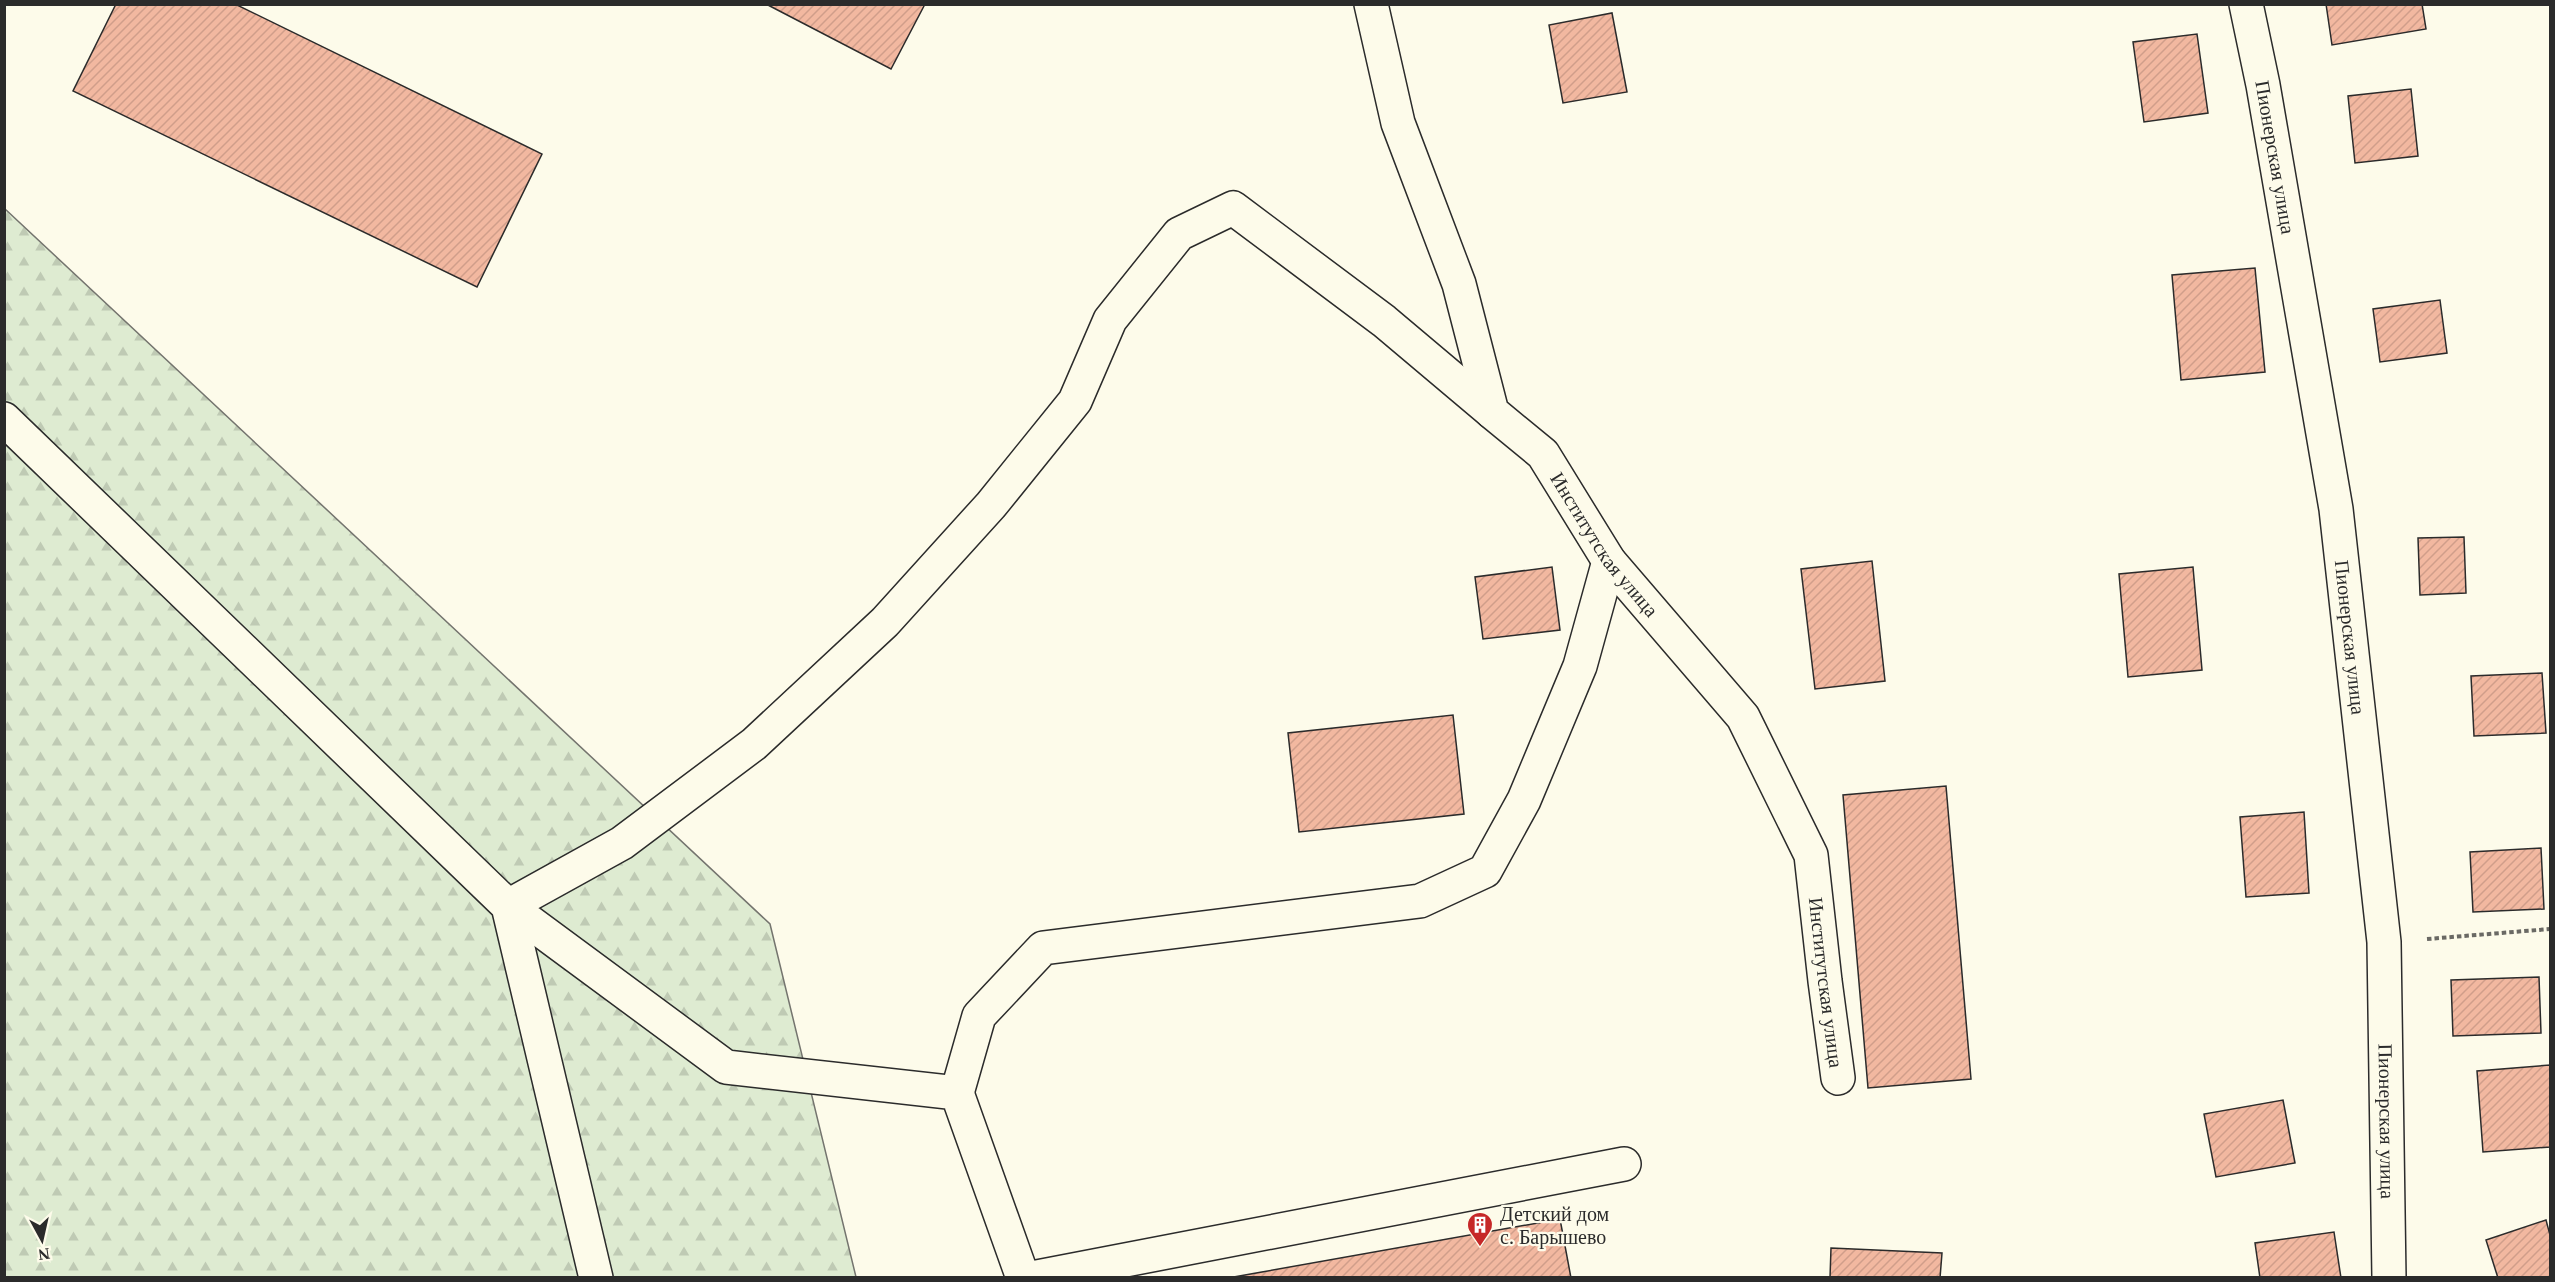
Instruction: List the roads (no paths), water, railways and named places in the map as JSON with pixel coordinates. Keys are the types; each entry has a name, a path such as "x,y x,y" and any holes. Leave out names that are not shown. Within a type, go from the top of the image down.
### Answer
{"street":[{"path":"1371,4 1398,123 1459,284 1492,412"},
{"name":"Пионерская улица","path":"2246,4 2263,85 2336,509 2384,942 2389,1278"},
{"name":"Институтская улица","path":"508,906 622,843 754,744 885,622 991,505 1075,401 1110,320 1179,234 1233,208 1384,321 1543,454 1609,561 1743,717 1811,855 1838,1078"},
{"path":"4,419 508,906 726,1067 957,1093"},
{"path":"1023,1278 957,1093 979,1016 1043,948 1420,901 1485,871 1524,800 1580,666 1609,561"},
{"path":"508,906 596,1278"},
{"path":"1032,1278 1624,1164"}],"place":[{"name":"Детский дом с. Барышево","path":"1480,1248"}]}
